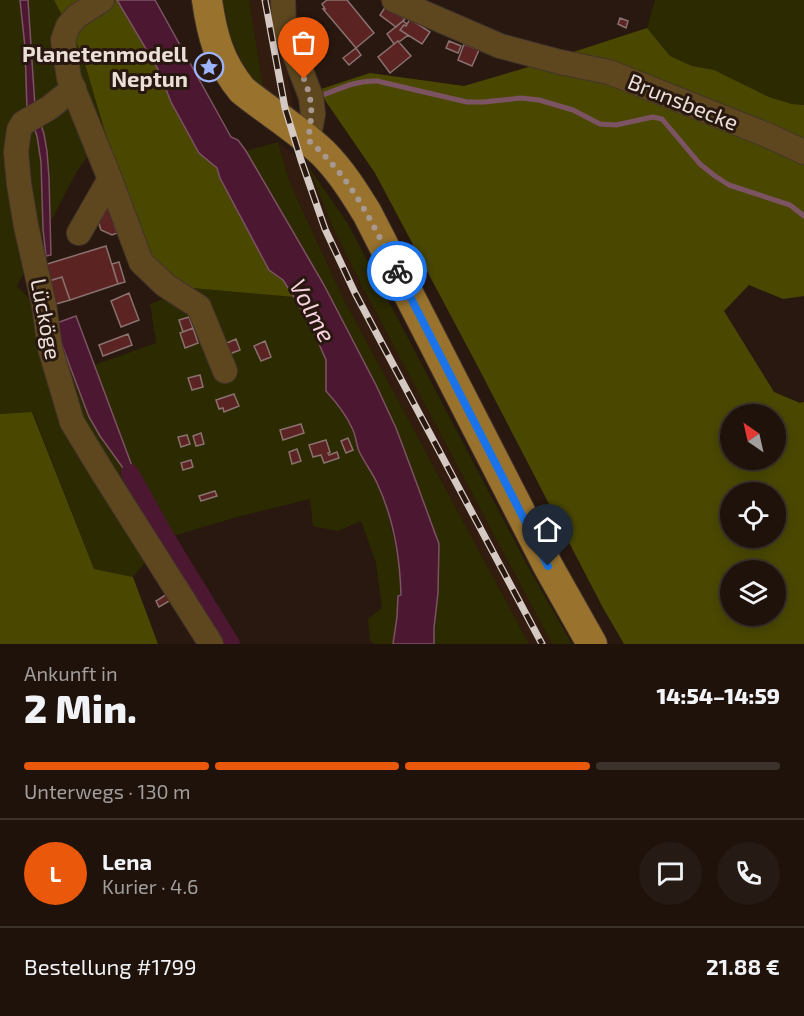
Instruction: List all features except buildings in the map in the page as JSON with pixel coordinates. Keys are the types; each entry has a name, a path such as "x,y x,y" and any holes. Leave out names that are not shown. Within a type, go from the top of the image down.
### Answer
{"main road":[{"path":"207,0 216,44 232,78 242,90 323,153 353,189 548,566 592,644"}],"street":[{"path":"283,0 284,27 311,97 313,114 308,140"},
{"name":"Brunsbecke","path":"394,0 500,46 609,72 804,152"},
{"path":"100,2 77,16 68,26 63,40 69,78 141,262 165,285 199,307 225,371"},
{"name":"Lücköge","path":"74,87 49,108 23,123 19,130 16,152 26,226 44,305 50,348 72,422 211,644"},
{"path":"79,232 110,179"}],"shaded area":[{"path":"0,0 54,0 82,54 105,132 77,171 17,286 54,324 89,417 139,491 135,474 94,365 156,343 150,304 192,288 294,297 326,360 326,391 339,405 353,429 358,449 386,505 398,559 401,595 393,644 373,644 370,640 368,619 382,608 376,563 361,521 338,531 313,526 310,499 166,538 133,577 94,569 33,412 0,414"},
{"path":"54,0 117,0 158,69 171,102 199,153 217,168 220,178 269,270 283,280 294,297 192,288 151,262 105,132 82,54"},
{"path":"223,0 249,0 264,92 246,71 230,36"},
{"path":"249,0 273,0 295,115 264,92"},
{"path":"655,0 804,0 804,105 769,97 714,70 692,66 670,56 647,28"},
{"path":"647,28 670,56 692,66 714,70 769,97 804,105 804,146 564,55"},
{"path":"539,64 608,79 804,159 804,296 783,299 749,285 724,311 774,392 800,403 804,402 804,644 624,644 375,173 318,90 370,73 464,86"},
{"path":"278,142 308,166 332,226 363,288 552,644 529,644 343,298 289,181"},
{"path":"278,142 289,181 343,298 529,644 434,644 439,544 396,428 376,385 324,285 246,151"},
{"path":"308,166 348,224 531,572 572,644 552,644 363,288 332,226"},
{"path":"32,412 94,569 133,577 158,644 0,644 0,414"}],"water":[{"path":"20,0 28,0 35,106 47,151 51,255 46,256 41,162 37,136 27,109 25,47"},
{"name":"Volme","path":"117,0 155,0 231,137 238,140 246,151 324,285 376,385 396,428 439,544 434,644 393,644 398,596 401,595 397,552 391,524 383,496 359,451 350,423 326,391 326,360 294,297 283,280 269,270 220,178 217,168 199,153 171,102 158,69"},
{"path":"76,316 141,493 89,417 54,324"}],"waterway":[{"path":"323,95 356,83 377,81 467,102 521,98 539,100 573,110 600,124 616,125 653,117 662,119 700,164 715,176 729,185 790,205 804,216"},
{"path":"130,473 166,538 231,644"}],"railway":[{"path":"265,0 285,108 325,229 355,293 542,644"}],"way so far":[{"path":"304,79 311,97 313,114 308,140 336,167 353,189 397,271"}],"place":[{"name":"Planetenmodell Neptun","path":"209,67"}],"route":[{"path":"397,271 548,566"}]}
